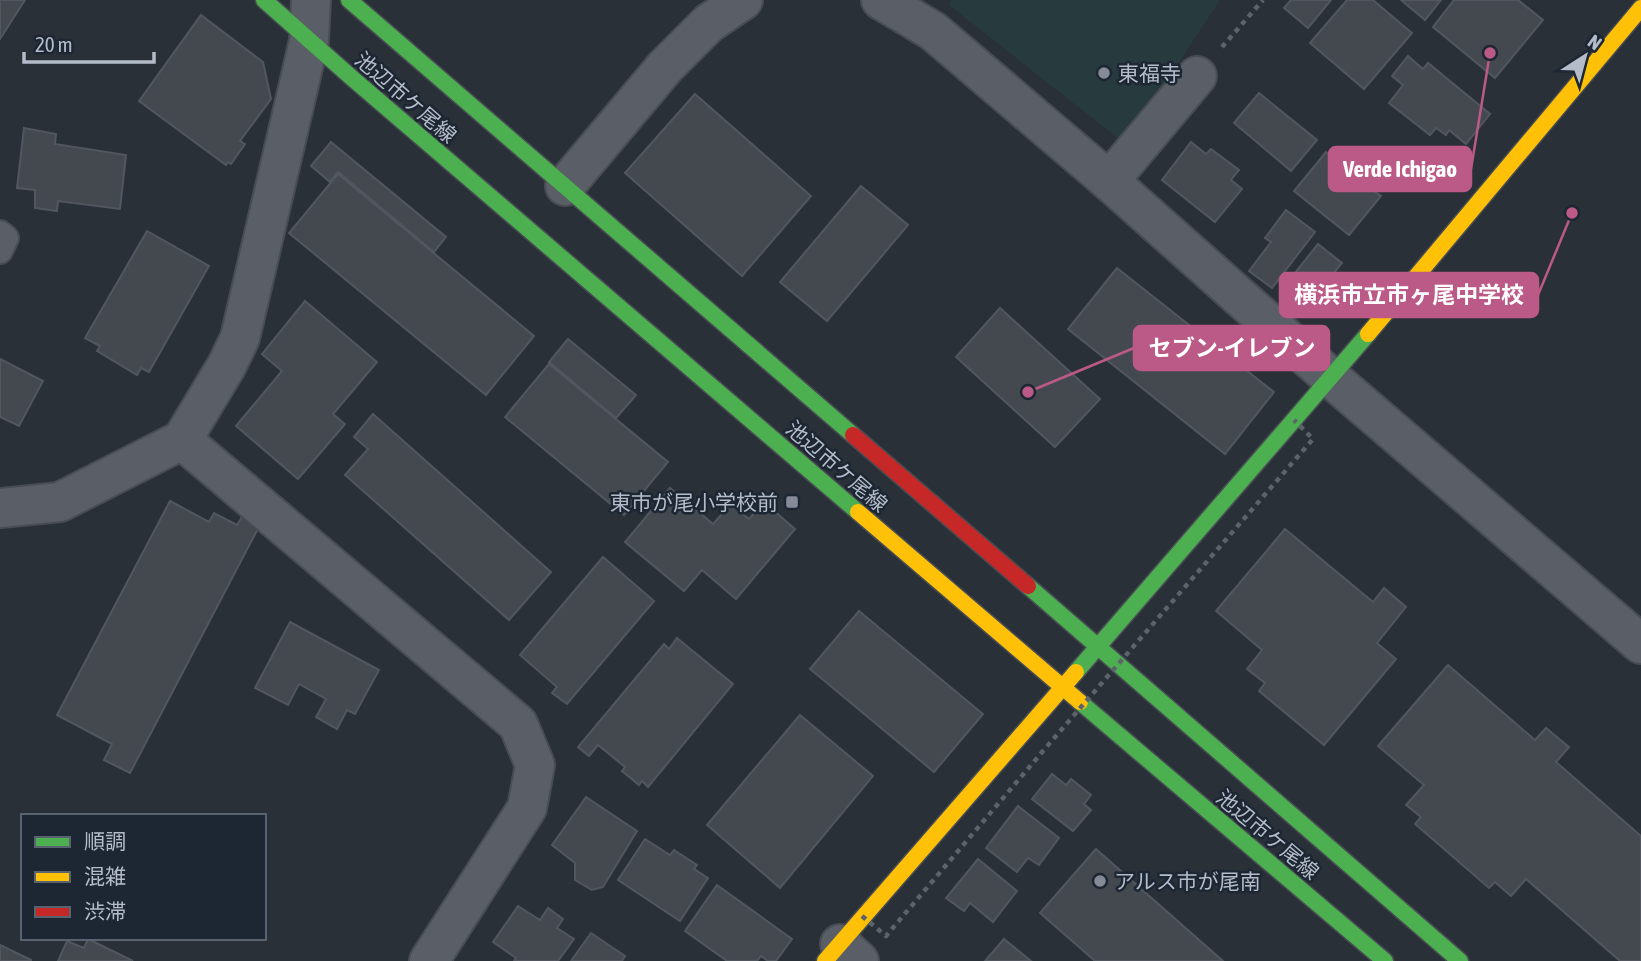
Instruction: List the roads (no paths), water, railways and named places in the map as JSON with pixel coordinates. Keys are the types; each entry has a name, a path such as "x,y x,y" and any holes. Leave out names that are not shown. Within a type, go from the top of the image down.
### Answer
{"street":[{"name":"池辺市ケ尾線","path":"264,0 1062,687 1385,961"},
{"path":"0,508 60,502 182,440 240,338 309,41 311,0"},
{"name":"池辺市ケ尾線","path":"349,0 1460,961"},
{"path":"565,186 665,67 709,23 743,0"},
{"path":"881,0 933,32 1109,181 1331,378 1641,644"},
{"path":"846,945 1062,687 1331,378 1641,7 1633,0"},
{"path":"1109,181 1197,76"},
{"path":"182,440 518,724 535,765 527,807 429,961"}],"lane":[{"path":"0,233 6,238 0,251"}],"place":[{"name":"Verde Ichigao","path":"1490,53"},
{"name":"東福寺","path":"1104,73"},
{"name":"横浜市立市ヶ尾中学校","path":"1572,213"},
{"name":"セブン-イレブン","path":"1028,392"},
{"name":"東市が尾小学校前","path":"792,502"},
{"name":"アルス市が尾南","path":"1100,881"}]}
